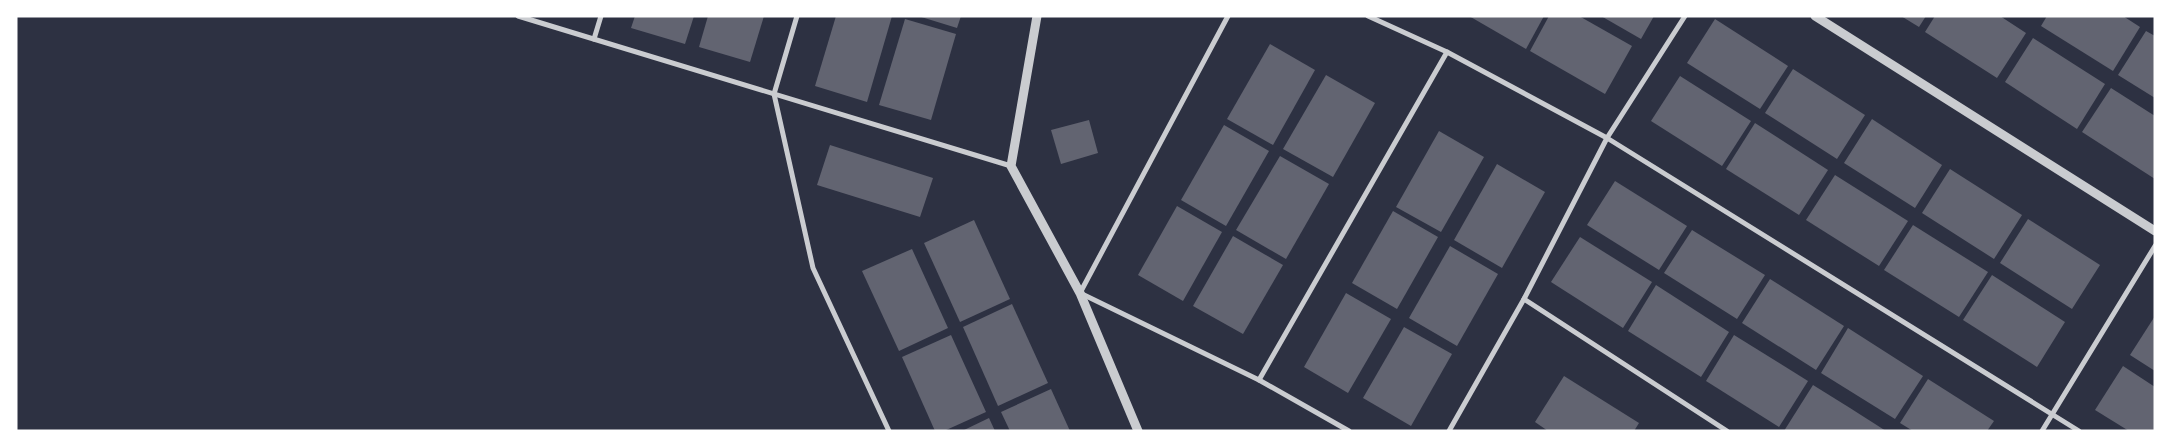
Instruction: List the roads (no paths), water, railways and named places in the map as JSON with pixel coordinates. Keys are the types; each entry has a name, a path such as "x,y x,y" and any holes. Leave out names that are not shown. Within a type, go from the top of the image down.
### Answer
{"street":[{"path":"518,16 1011,166"},
{"path":"594,40 601,16"},
{"path":"797,16 774,94 813,268 889,431"},
{"path":"1037,16 1011,166 1080,293 1138,431"},
{"path":"1080,293 1228,16"},
{"path":"1368,16 1446,52 1607,138 2079,431"},
{"path":"1449,431 1524,299 1607,138 1685,16"},
{"path":"1815,16 2155,231"},
{"path":"1258,380 1446,52"},
{"path":"2042,431 2155,246"},
{"path":"1080,293 1258,380 1350,431"},
{"path":"1524,299 1727,431"}]}
